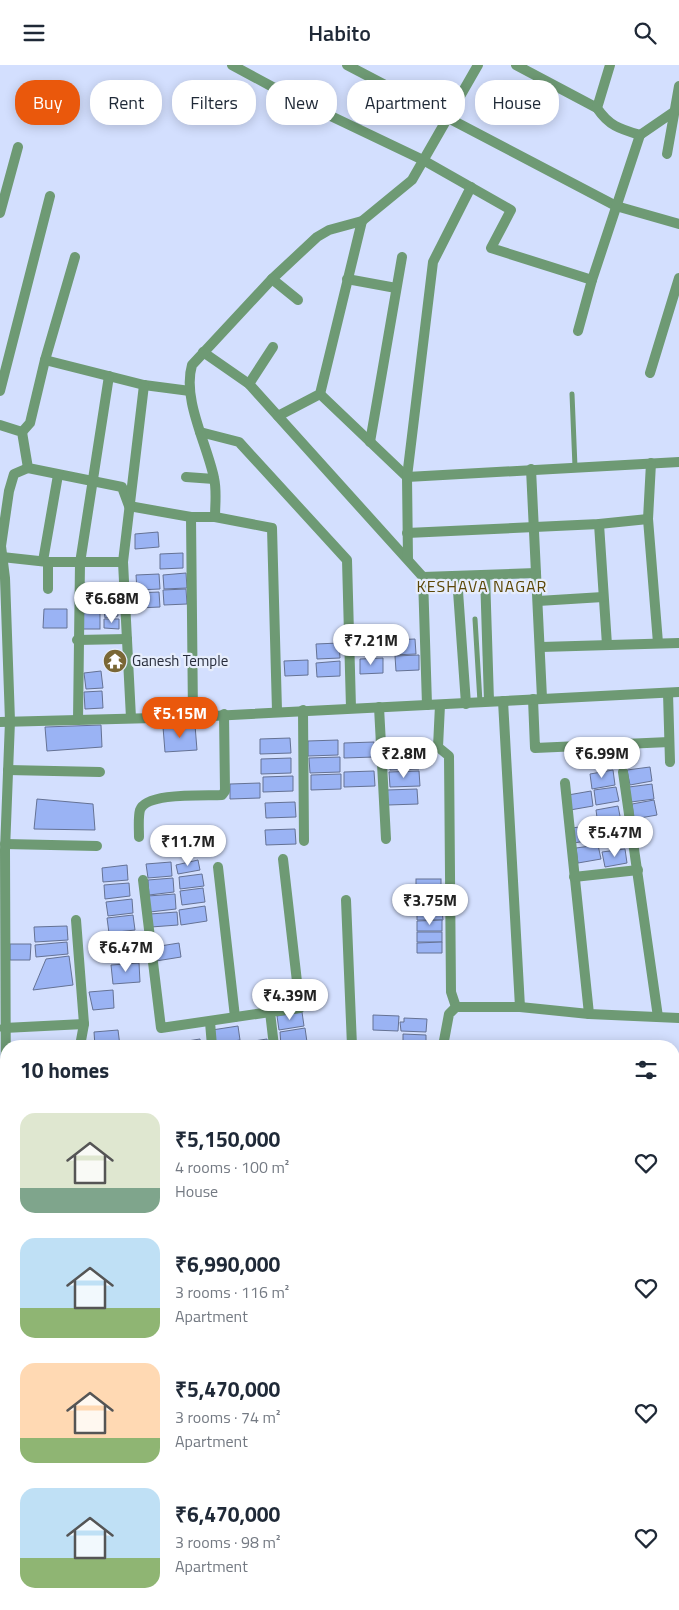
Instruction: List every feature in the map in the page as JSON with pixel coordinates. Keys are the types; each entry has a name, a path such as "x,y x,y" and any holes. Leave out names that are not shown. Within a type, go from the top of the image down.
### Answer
{"street":[{"path":"232,65 293,98 424,160 511,210 491,248 592,280"},
{"path":"347,65 374,80"},
{"path":"465,87 478,65"},
{"path":"516,65 597,108 604,119 616,128 640,135"},
{"path":"597,108 610,65"},
{"path":"667,154 679,86"},
{"path":"578,331 592,280 640,135 674,111"},
{"path":"215,517 214,479 200,432 188,378 192,365 272,279 317,237 329,230 362,221 412,180 443,125"},
{"path":"458,125 616,206 679,223"},
{"path":"0,213 18,147"},
{"path":"408,559 406,533 407,477 433,262 471,187"},
{"path":"0,391 50,196"},
{"path":"278,416 320,394 362,221"},
{"path":"22,432 30,423 45,360 76,257"},
{"path":"370,442 402,257"},
{"path":"650,373 679,278"},
{"path":"272,279 298,300"},
{"path":"347,279 396,288"},
{"path":"249,384 273,347"},
{"path":"203,352 249,384 423,577 427,705"},
{"path":"45,360 144,385 190,391"},
{"path":"78,720 77,640 80,563 109,376"},
{"path":"131,718 123,562 144,385"},
{"path":"320,394 407,477 679,462"},
{"path":"0,425 22,432"},
{"path":"22,432 28,468"},
{"path":"200,432 239,442 347,560 352,708"},
{"path":"651,463 648,519 658,643"},
{"path":"3,1040 5,578 1,546 9,491 14,474 28,468 122,487 129,506"},
{"path":"531,469 541,647 535,748 669,742"},
{"path":"48,589 46,562 58,475"},
{"path":"186,477 214,479"},
{"path":"129,506 191,517 215,517 272,528 277,711"},
{"path":"191,517 193,717"},
{"path":"406,533 599,524 648,519"},
{"path":"599,524 607,645"},
{"path":"2,557 46,562 123,562"},
{"path":"423,577 536,573"},
{"path":"484,575 485,702"},
{"path":"457,577 466,704"},
{"path":"538,601 603,597"},
{"path":"77,640 127,639"},
{"path":"541,647 679,643"},
{"path":"5,721 193,717 277,711 466,704 679,692"},
{"path":"668,693 670,762"},
{"path":"503,701 520,1007"},
{"path":"440,705 438,747 449,756 450,766 450,983 456,1007"},
{"path":"379,707 386,839"},
{"path":"303,710 304,841"},
{"path":"139,837 140,810 145,802 155,798 222,795 225,791 224,714"},
{"path":"5,768 100,772"},
{"path":"623,772 658,1017"},
{"path":"565,783 589,1014"},
{"path":"4,848 96,846"},
{"path":"143,880 161,1028 210,1022 300,1008 283,859"},
{"path":"218,867 235,1017"},
{"path":"574,877 638,870"},
{"path":"346,900 352,1040"},
{"path":"76,920 84,1024 81,1040"},
{"path":"444,1040 449,1014 456,1007 520,1007 589,1014 679,1018"},
{"path":"270,1012 273,1040"},
{"path":"210,1022 212,1040"},
{"path":"4,1028 84,1024"}],"lane":[{"path":"572,394 575,467"},
{"path":"475,619 485,702"}],"building":[{"path":"158,532 159,547 135,549 135,534"},
{"path":"183,553 183,568 160,569 160,554"},
{"path":"186,573 187,588 164,589 163,575"},
{"path":"159,574 160,589 137,590 136,575"},
{"path":"186,589 187,604 164,605 163,590"},
{"path":"159,592 160,607 137,608 136,593"},
{"path":"44,609 67,609 67,628 43,628"},
{"path":"117,610 118,616 105,618 104,611"},
{"path":"83,611 100,611 100,629 83,629"},
{"path":"104,619 119,619 119,629 104,628"},
{"path":"415,639 416,654 393,655 392,640"},
{"path":"386,640 387,655 364,656 363,641"},
{"path":"339,643 340,658 317,659 316,644"},
{"path":"419,655 419,670 396,671 395,656"},
{"path":"383,658 383,673 360,674 360,659"},
{"path":"308,660 308,675 285,676 284,661"},
{"path":"340,661 340,676 317,677 316,663"},
{"path":"101,671 103,688 86,689 84,673"},
{"path":"102,691 103,708 85,709 84,692"},
{"path":"101,725 102,747 47,751 45,727"},
{"path":"195,725 197,750 165,752 163,727"},
{"path":"290,738 291,753 260,754 260,739"},
{"path":"338,740 338,755 308,756 308,741"},
{"path":"374,742 374,757 344,758 344,743"},
{"path":"419,754 419,769 390,770 389,755"},
{"path":"340,757 340,772 310,773 309,758"},
{"path":"291,758 291,773 261,774 261,759"},
{"path":"650,767 652,781 630,785 627,770"},
{"path":"613,770 615,785 592,789 590,774"},
{"path":"374,771 375,786 344,787 344,772"},
{"path":"419,771 420,786 390,787 389,772"},
{"path":"341,774 341,789 311,790 311,775"},
{"path":"293,776 293,791 263,792 263,777"},
{"path":"260,783 260,798 230,799 230,784"},
{"path":"652,784 654,799 631,802 629,787"},
{"path":"616,787 619,801 596,805 594,790"},
{"path":"417,789 418,804 388,805 387,790"},
{"path":"591,791 593,806 570,810 568,795"},
{"path":"37,799 93,804 95,830 34,829"},
{"path":"654,800 657,815 634,819 632,804"},
{"path":"295,802 296,817 266,818 265,803"},
{"path":"618,806 621,821 598,825 596,810"},
{"path":"594,825 597,839 574,843 572,828"},
{"path":"295,829 296,844 266,845 265,830"},
{"path":"598,845 601,859 578,863 576,848"},
{"path":"625,849 627,863 605,867 602,852"},
{"path":"198,860 200,870 178,874 176,865"},
{"path":"171,862 172,876 148,878 146,864"},
{"path":"127,865 128,880 103,882 102,868"},
{"path":"202,874 204,886 180,889 179,877"},
{"path":"173,878 174,892 149,895 148,880"},
{"path":"416,879 441,879 441,889 416,889"},
{"path":"129,883 130,896 105,899 104,885"},
{"path":"203,888 205,902 182,905 180,891"},
{"path":"175,894 176,909 150,912 148,896"},
{"path":"132,899 133,913 108,916 106,902"},
{"path":"205,906 207,921 181,925 179,910"},
{"path":"417,910 442,910 443,920 417,920"},
{"path":"177,912 178,925 151,927 150,914"},
{"path":"133,915 135,930 109,933 107,918"},
{"path":"442,920 442,931 417,931 417,921"},
{"path":"67,926 68,940 35,942 34,927"},
{"path":"417,932 442,932 442,942 417,942"},
{"path":"67,942 68,954 36,957 35,945"},
{"path":"442,942 442,953 417,953 417,943"},
{"path":"179,943 181,957 156,961 156,954 161,953 160,946"},
{"path":"10,944 31,944 30,960 10,960"},
{"path":"69,956 73,985 33,990 46,959"},
{"path":"139,963 140,982 113,984 111,965"},
{"path":"113,990 114,1008 93,1010 89,992"},
{"path":"302,1012 304,1026 279,1030 277,1016"},
{"path":"373,1015 399,1016 398,1031 373,1030"},
{"path":"404,1018 427,1019 426,1032 401,1031 400,1022 404,1022"},
{"path":"238,1026 240,1040 213,1040 212,1030"},
{"path":"305,1028 307,1040 281,1040 280,1032"},
{"path":"118,1030 119,1040 95,1040 94,1032"},
{"path":"403,1034 426,1035 426,1040 403,1040"}],"place":[{"name":"Ganesh Temple","path":"115,661"}],"district":[{"name":"KESHAVA NAGAR","path":"482,586"}]}
